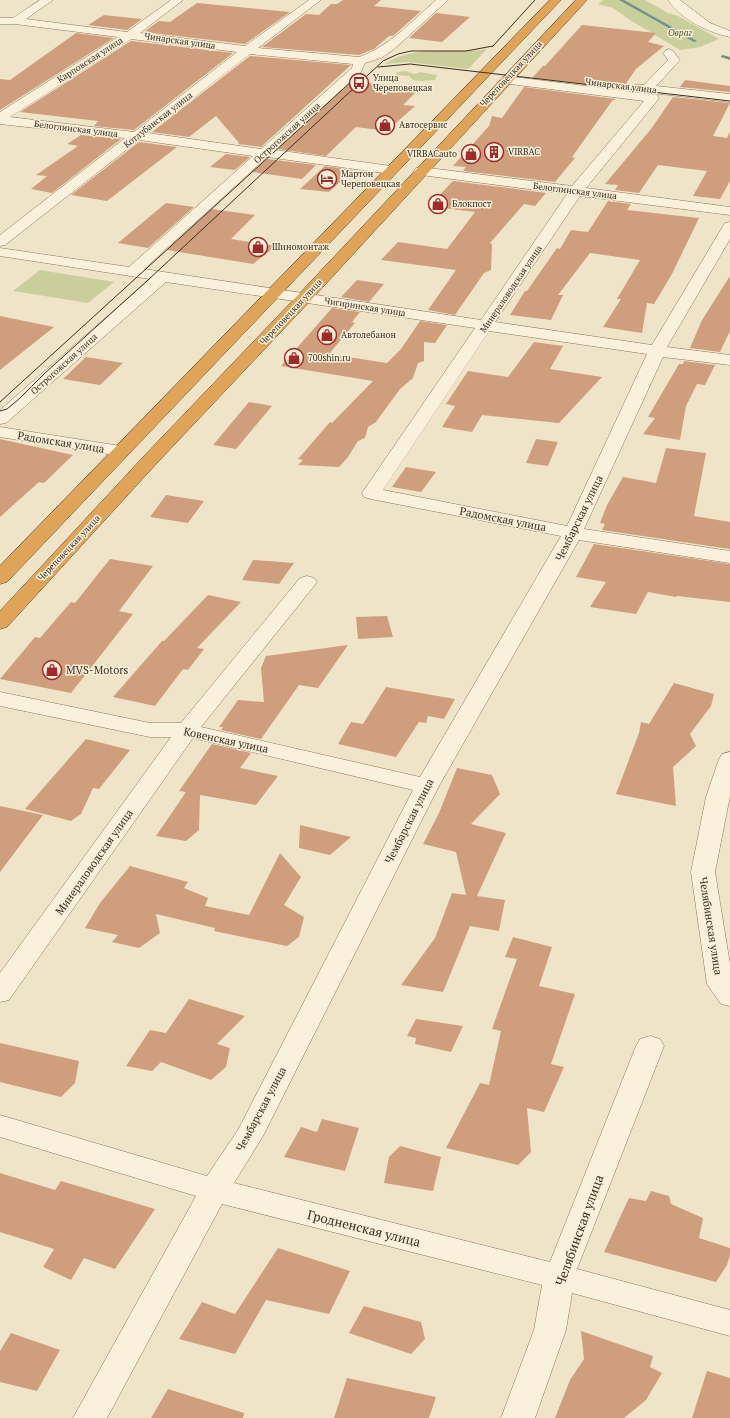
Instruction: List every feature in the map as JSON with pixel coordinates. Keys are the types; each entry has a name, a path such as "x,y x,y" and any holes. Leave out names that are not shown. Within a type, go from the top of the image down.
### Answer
{"highway":[{"name":"Череповецкая улица","path":"0,578 556,0"},
{"name":"Череповецкая улица","path":"0,623 151,459 305,297 582,0"}],"street":[{"path":"15,21 48,0"},
{"name":"Карповская улица","path":"0,119 131,34 178,0"},
{"name":"Котлубанская улица","path":"0,242 247,50 316,0"},
{"path":"360,61 377,55 389,48 443,0"},
{"path":"673,0 704,26 730,34"},
{"name":"Чинарская улица","path":"0,21 15,21 131,34 247,50 360,61"},
{"name":"Минераловодская улица","path":"371,493 576,192 674,60 670,53"},
{"name":"Острогожская улица","path":"133,271 357,69 360,61"},
{"name":"Чинарская улица","path":"510,76 730,106"},
{"name":"Чинарская улица","path":"648,94 730,98"},
{"name":"Белоглинская улица","path":"0,119 391,170"},
{"name":"Белоглинская улица","path":"421,171 730,211"},
{"name":"Чембарская улица","path":"90,1418 214,1190 249,1136 427,786 574,533 657,351 730,226"},
{"name":"Чигиринская улица","path":"0,252 657,351 730,360"},
{"name":"Острогожская улица","path":"0,419 163,276"},
{"name":"Радомская улица","path":"0,432 121,451"},
{"name":"Радомская улица","path":"371,493 574,533 730,557"},
{"name":"Минераловодская улица","path":"0,993 187,730 307,582"},
{"name":"Ковенская улица","path":"0,699 150,730 187,730 427,786"},
{"name":"Челябинская улица","path":"730,759 718,797 703,872 720,984 730,997"},
{"name":"Челябинская улица","path":"518,1418 550,1330 559,1277 650,1046"},
{"name":"Гродненская улица","path":"0,1126 214,1190 559,1277 730,1323"}],"green space":[{"name":"Овраг","path":"603,0 645,0 668,13 678,16 719,39 700,47 680,50 613,8 598,4"},
{"path":"487,49 468,69 408,62 385,64 409,54 421,52 474,51"},
{"path":"406,71 414,74 420,72 437,75 435,80 420,81 413,80 409,76 395,75 397,72"},
{"path":"40,270 114,282 88,303 13,291"}],"building":[{"path":"343,0 381,0 374,6 421,11 393,36 389,36 374,49 359,55 262,47 306,14 319,15 331,4 337,4"},
{"path":"197,3 290,12 245,44 144,32 159,21 170,22"},
{"path":"436,13 470,17 442,42 409,38"},
{"path":"104,15 142,19 127,30 88,25"},
{"path":"582,25 656,33 648,42 664,46 636,69 622,89 532,78 543,66 545,66"},
{"path":"76,33 114,38 0,110 0,79 10,80"},
{"path":"131,41 233,53 134,130 94,126 98,121 20,112"},
{"path":"250,56 351,65 261,147 238,144 239,143 216,116 189,137 152,132"},
{"path":"685,80 730,86 730,92 680,87"},
{"path":"353,81 394,86 391,88 417,91 403,105 415,106 387,131 356,127 326,156 278,149"},
{"path":"524,87 616,99 612,101 572,157 575,158 555,182 463,171 466,167 453,166 489,126 492,116 502,118"},
{"path":"673,97 730,103 713,136 727,138 730,132 730,181 720,199 693,196 707,171 658,165 639,193 615,190 618,185 605,184 651,129"},
{"path":"81,135 121,139 52,193 31,189 47,176 36,175 78,146 67,144"},
{"path":"139,142 177,147 107,201 71,195"},
{"path":"226,154 250,157 235,170 210,167"},
{"path":"267,159 316,165 302,179 252,172"},
{"name":"Мартон Череповецкая","path":"325,166 353,170 329,192 300,189"},
{"path":"453,181 546,193 535,206 524,204 490,243 492,244 491,270 484,273 455,315 428,310 456,270 381,260 398,242 447,249 475,212 429,206"},
{"path":"608,201 631,204 627,210 699,218 672,274 654,304 647,303 642,333 603,327 621,299 617,299 640,260 590,253 558,295 563,295 551,320 510,315 525,291 527,291 557,248 560,249 571,230 588,232"},
{"path":"166,203 194,207 148,248 118,243"},
{"path":"212,209 255,215 231,239 276,246 253,264 167,250"},
{"path":"730,276 730,331 720,352 690,348 702,320"},
{"path":"357,280 384,284 369,302 341,297"},
{"path":"332,308 360,312 352,322 355,323 329,354 387,363 401,349 420,321 447,325 435,343 424,342 424,361 418,363 413,378 400,389 376,422 368,427 365,438 358,441 348,457 339,467 298,465 303,460 298,459 330,422 332,423 373,381 281,366"},
{"path":"0,316 54,327 0,370"},
{"path":"534,342 563,346 550,369 602,377 559,423 482,415 472,432 442,427 455,406 446,404 468,371 508,377"},
{"path":"86,357 123,363 100,385 63,379"},
{"path":"684,361 715,365 705,385 697,384 686,406 680,440 643,434 655,418 648,417 679,364 683,364"},
{"path":"249,402 272,406 236,449 213,445"},
{"path":"0,439 73,455 44,483 39,482 0,517"},
{"path":"536,439 558,442 548,466 526,463"},
{"path":"666,448 706,453 694,516 730,522 730,549 602,530 605,524 600,523 607,505 623,477 656,483"},
{"path":"406,467 436,472 421,492 392,487"},
{"path":"166,495 204,501 188,523 150,517"},
{"path":"594,544 730,564 730,602 676,597 648,592 636,614 590,607 606,582 576,577"},
{"path":"110,559 153,566 119,611 133,614 71,693 0,679 35,637 40,638 71,602 75,603"},
{"path":"253,560 294,563 279,584 242,580"},
{"path":"208,595 241,602 197,648 204,649 188,670 183,669 155,706 113,697 162,641 164,641"},
{"path":"387,616 393,637 358,639 356,617"},
{"path":"348,645 318,688 299,685 261,739 221,730 223,727 219,727 238,700 264,702 261,668 266,656"},
{"path":"674,683 714,694 711,706 690,734 696,746 673,767 676,806 616,794 639,733 641,722 649,724"},
{"path":"386,687 455,699 444,719 428,716 426,723 419,722 396,757 338,744 351,722 363,724"},
{"path":"86,739 130,750 99,789 93,788 81,814 71,821 25,809"},
{"path":"212,744 251,753 240,768 278,776 256,805 200,795 199,830 186,841 156,836 186,792 179,791"},
{"path":"457,768 492,775 500,794 471,824 506,833 477,896 505,900 499,931 470,926 443,992 401,985 435,938 452,893 466,895 456,852 423,844 439,813"},
{"path":"0,806 43,815 0,872"},
{"path":"300,825 351,837 330,855 299,848"},
{"path":"280,853 301,877 284,905 304,917 299,937 287,946 214,931 215,928 156,914 160,933 139,948 112,942 118,935 85,928 100,903 130,866 188,882 184,888 208,898 205,906 249,915"},
{"path":"513,937 552,947 539,986 575,994 551,1064 564,1067 544,1112 527,1108 531,1152 518,1165 446,1148 480,1083 489,1085 501,1031 492,1029 517,959 505,957"},
{"path":"189,999 245,1016 217,1044 230,1048 226,1067 211,1080 161,1062 152,1071 126,1066 150,1030 166,1033"},
{"path":"416,1019 463,1026 451,1052 415,1044 416,1038 407,1036"},
{"path":"0,1043 79,1061 75,1083 61,1097 0,1082"},
{"path":"322,1119 359,1128 345,1171 284,1157 301,1127 317,1132"},
{"path":"400,1146 441,1157 433,1191 384,1183 389,1157"},
{"path":"0,1173 55,1190 61,1181 155,1209 115,1269 84,1258 71,1280 43,1267 54,1249 0,1232"},
{"path":"651,1191 669,1196 671,1204 703,1218 699,1238 730,1248 730,1255 727,1265 716,1282 604,1252 629,1198 646,1201"},
{"path":"278,1248 350,1271 329,1314 266,1300 235,1354 179,1339 202,1302 235,1314"},
{"path":"364,1306 421,1322 425,1339 411,1354 349,1333"},
{"path":"581,1331 653,1356 650,1367 662,1373 646,1400 624,1418 555,1418 570,1380 584,1359"},
{"path":"11,1333 60,1350 37,1391 0,1382 0,1351"},
{"path":"707,1371 730,1378 730,1418 692,1418"},
{"path":"347,1378 436,1397 429,1418 334,1418"},
{"path":"168,1389 244,1413 243,1418 151,1418"}],"waterway":[{"path":"621,0 695,41"},
{"path":"723,56 730,59"}],"tram line":[{"path":"0,411 7,409 19,399 45,373 148,280 383,61 398,54 411,51 466,51 493,46 535,0"},
{"path":"378,67 410,64 730,101"},
{"path":"0,402 352,81"}],"place":[{"name":"Улица Череповецкая","path":"359,83"},
{"name":"Автосервис","path":"385,125"},
{"name":"VIRBAC","path":"494,152"},
{"name":"VIRBACauto","path":"471,154"},
{"name":"Мартон Череповецкая","path":"327,179"},
{"name":"Блокпост","path":"438,204"},
{"name":"Шиномонтаж","path":"258,247"},
{"name":"Автолебанон","path":"327,335"},
{"name":"700shin.ru","path":"294,358"},
{"name":"MVS-Motors","path":"52,670"}]}
